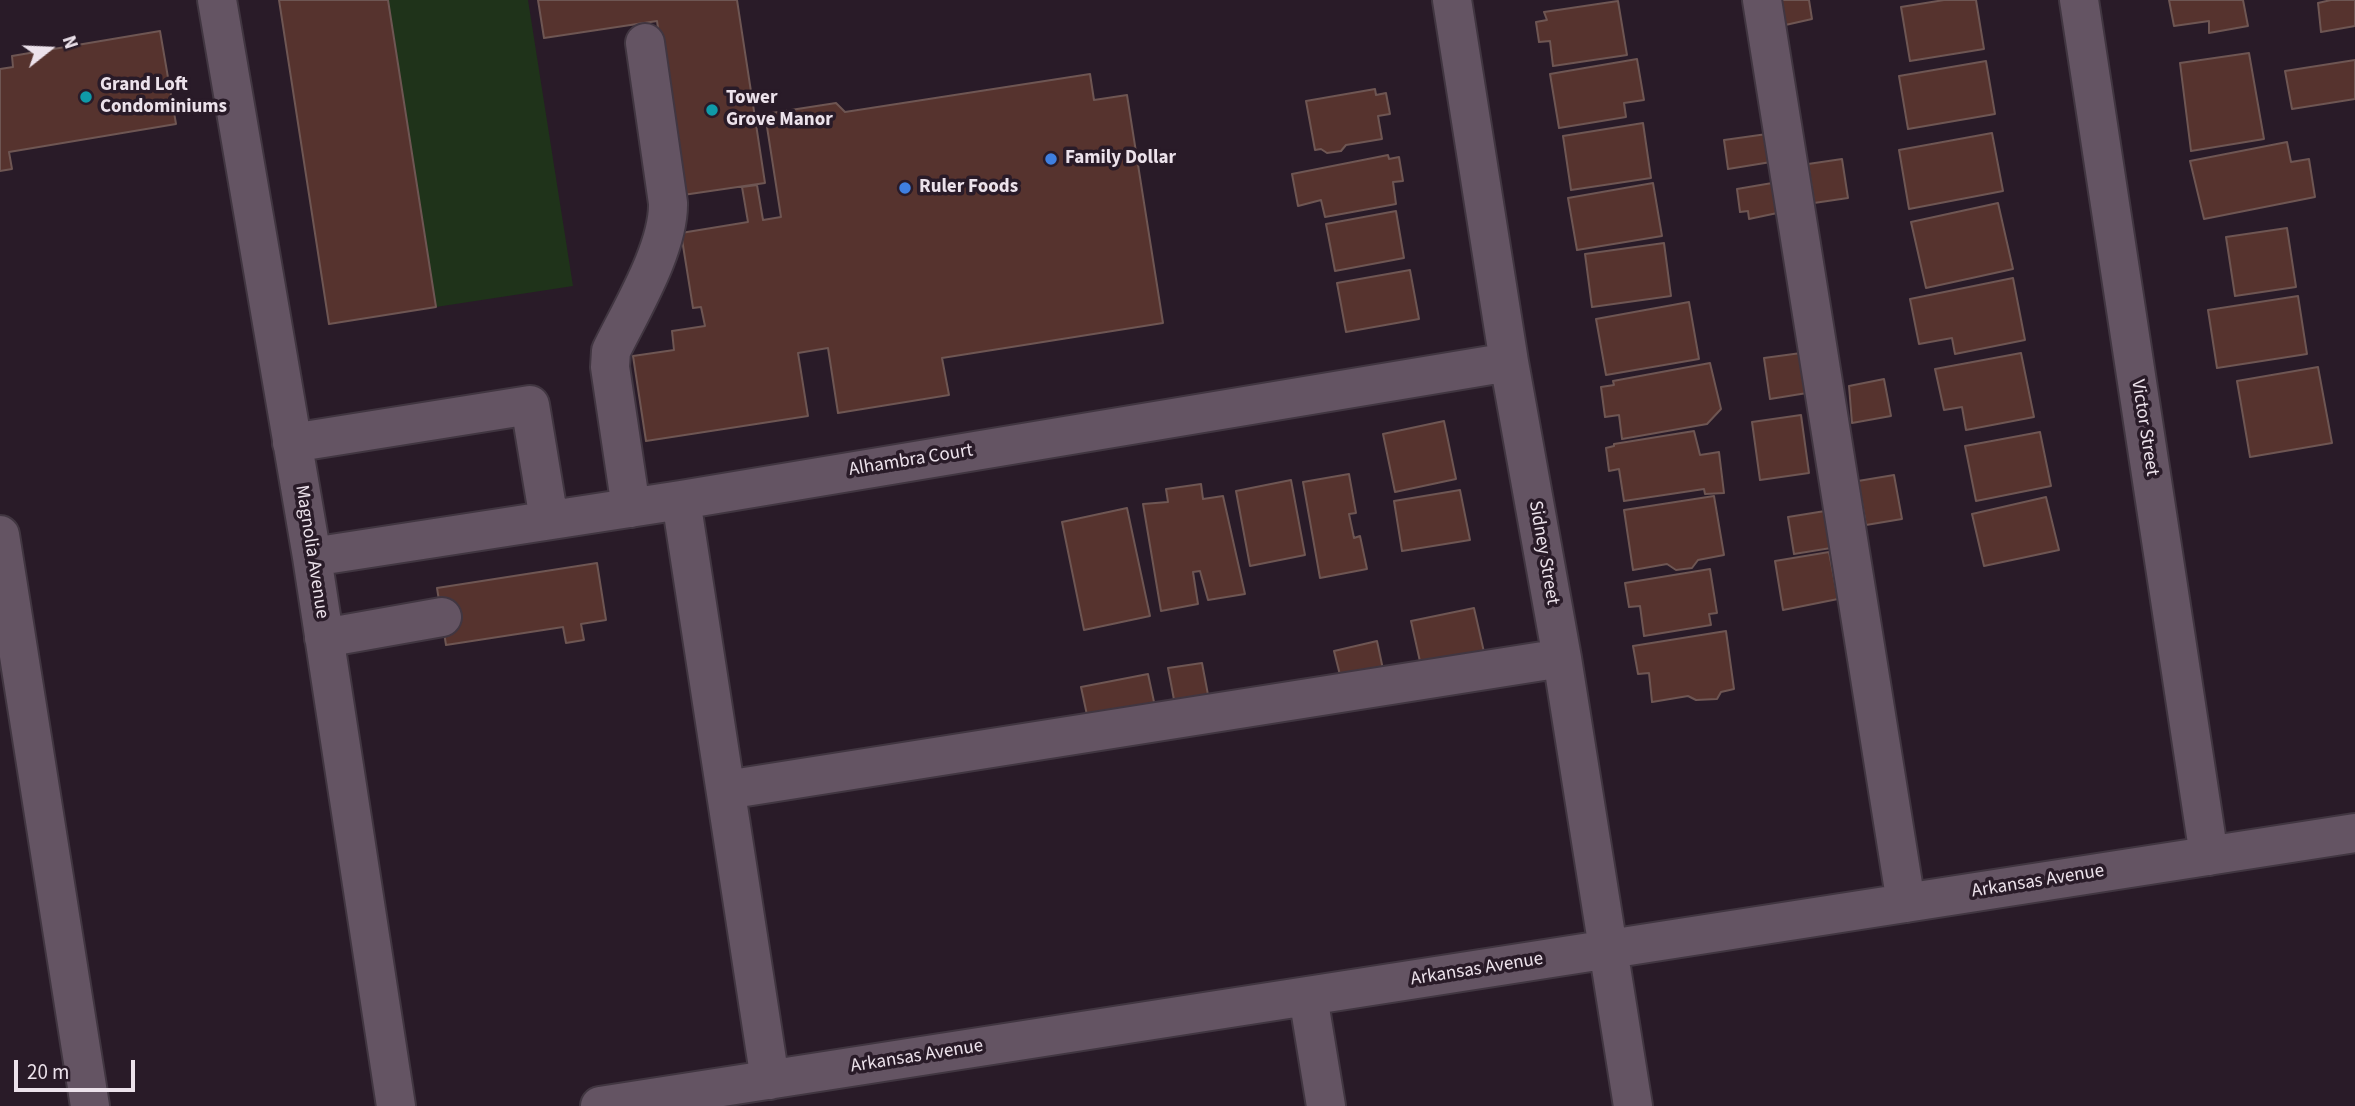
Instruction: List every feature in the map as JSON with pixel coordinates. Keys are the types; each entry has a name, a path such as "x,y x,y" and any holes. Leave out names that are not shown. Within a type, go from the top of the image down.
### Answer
{"street":[{"name":"Magnolia Avenue","path":"217,0 312,557 396,1106"},
{"name":"Sidney Street","path":"1452,0 1509,362 1562,658 1633,1106"},
{"path":"1762,0 1906,903"},
{"name":"Victor Street","path":"2079,0 2209,856"},
{"path":"631,508 610,367 611,351 662,243 669,222 645,43"},
{"name":"Alhambra Court","path":"312,557 631,508 1509,362"},
{"path":"292,443 530,405 549,520"},
{"path":"681,499 770,1080"},
{"path":"0,535 90,1106"},
{"path":"324,638 442,617"},
{"path":"726,789 1562,658"},
{"name":"Arkansas Avenue","path":"600,1106 700,1098 770,1080 2355,833"},
{"path":"1308,996 1326,1106"}],"green space":[{"path":"388,0 528,0 573,286 436,307"}],"building":[{"path":"279,0 388,0 436,307 329,324"},
{"name":"Tower Grove Manor","path":"538,0 737,0 765,183 683,195 657,21 544,38"},
{"path":"1777,0 1809,0 1812,19 1781,26"},
{"path":"1944,0 1976,0 1984,49 1910,61 1901,7"},
{"path":"2169,0 2243,0 2248,26 2209,33 2209,21 2174,26"},
{"path":"2355,0 2355,26 2321,32 2318,3"},
{"path":"1618,1 1627,55 1553,66 1550,41 1539,42 1536,22 1547,20 1544,12"},
{"name":"Grand Loft Condominiums","path":"160,31 176,124 9,152 12,169 0,171 0,69 13,67 12,56"},
{"path":"2249,53 2264,139 2191,151 2180,63"},
{"path":"1637,59 1644,100 1624,103 1626,117 1559,128 1550,74"},
{"path":"2355,60 2355,99 2292,109 2285,71"},
{"path":"1986,61 1995,114 1908,129 1899,76"},
{"path":"1090,74 1094,100 1127,95 1163,323 942,358 949,395 838,413 828,348 798,353 808,416 646,441 633,356 674,350 672,331 705,326 701,307 693,308 681,233 748,222 742,187 757,185 763,220 781,217 765,114 836,103 845,112"},
{"path":"1375,89 1376,95 1386,93 1390,114 1378,116 1382,139 1346,145 1341,151 1327,153 1321,149 1315,150 1306,101"},
{"path":"1643,123 1651,178 1571,190 1563,136"},
{"path":"1992,133 2003,191 1909,209 1899,150"},
{"path":"1767,134 1771,162 1728,169 1724,140"},
{"path":"2287,142 2291,162 2309,159 2315,197 2204,219 2190,161"},
{"path":"1388,155 1389,159 1399,157 1403,181 1393,182 1396,204 1325,217 1321,200 1298,206 1292,174"},
{"path":"1842,159 1848,198 1814,203 1808,164"},
{"path":"1778,182 1782,212 1749,219 1748,211 1740,212 1737,189"},
{"path":"1653,183 1662,236 1577,250 1568,198"},
{"path":"1998,203 2013,269 1926,288 1911,222"},
{"path":"1396,211 1404,258 1335,271 1326,224"},
{"path":"2287,228 2296,287 2235,296 2226,237"},
{"path":"1664,243 1671,296 1592,307 1585,254"},
{"path":"1410,270 1419,319 1346,332 1337,283"},
{"path":"2013,278 2025,340 1955,354 1952,338 1919,344 1910,299"},
{"path":"2298,296 2307,354 2217,368 2208,310"},
{"path":"1689,302 1699,359 1606,375 1596,319"},
{"path":"1801,353 1807,393 1770,399 1764,358"},
{"path":"2021,353 2034,417 1966,430 1962,407 1944,410 1935,369"},
{"path":"1710,363 1721,409 1707,424 1622,439 1619,415 1605,417 1601,387 1614,385 1613,381"},
{"path":"2318,367 2332,443 2250,457 2237,381"},
{"path":"1884,379 1891,416 1852,423 1849,386"},
{"path":"1801,415 1809,473 1760,480 1752,422"},
{"path":"1444,421 1456,479 1395,492 1383,434"},
{"path":"1694,431 1700,455 1719,452 1724,493 1705,494 1704,489 1624,501 1619,469 1609,471 1606,448 1614,444"},
{"path":"2040,432 2051,486 1976,501 1965,446"},
{"path":"1349,474 1356,513 1349,514 1354,538 1360,536 1367,569 1320,578 1303,482"},
{"path":"1894,475 1902,519 1866,525 1858,481"},
{"path":"1291,480 1305,555 1250,566 1236,491"},
{"path":"1201,484 1203,499 1223,496 1245,594 1208,600 1200,571 1193,572 1198,604 1161,611 1143,504 1168,502 1166,489"},
{"path":"1460,490 1470,540 1402,551 1394,501"},
{"path":"1714,496 1724,555 1698,560 1692,568 1676,570 1667,564 1633,570 1624,510"},
{"path":"2046,497 2059,550 1984,566 1972,514"},
{"path":"1127,508 1150,616 1084,630 1062,522"},
{"path":"1825,511 1831,548 1794,554 1788,517"},
{"path":"1829,552 1838,599 1783,610 1775,561"},
{"path":"597,563 606,620 581,624 584,640 566,643 563,627 446,645 437,588"},
{"path":"1710,569 1717,613 1709,614 1711,625 1644,636 1640,606 1629,607 1625,583"},
{"path":"1474,608 1486,661 1423,675 1411,621"},
{"path":"1726,631 1734,689 1721,692 1717,699 1696,700 1688,696 1652,702 1649,673 1638,674 1633,646"},
{"path":"1377,641 1384,674 1342,683 1334,651"},
{"path":"1202,663 1209,700 1175,705 1168,668"},
{"path":"1148,674 1157,716 1090,729 1081,687"}],"place":[{"name":"Grand Loft Condominiums","path":"86,97"},
{"name":"Tower Grove Manor","path":"712,110"},
{"name":"Family Dollar","path":"1051,159"},
{"name":"Ruler Foods","path":"905,188"}]}
